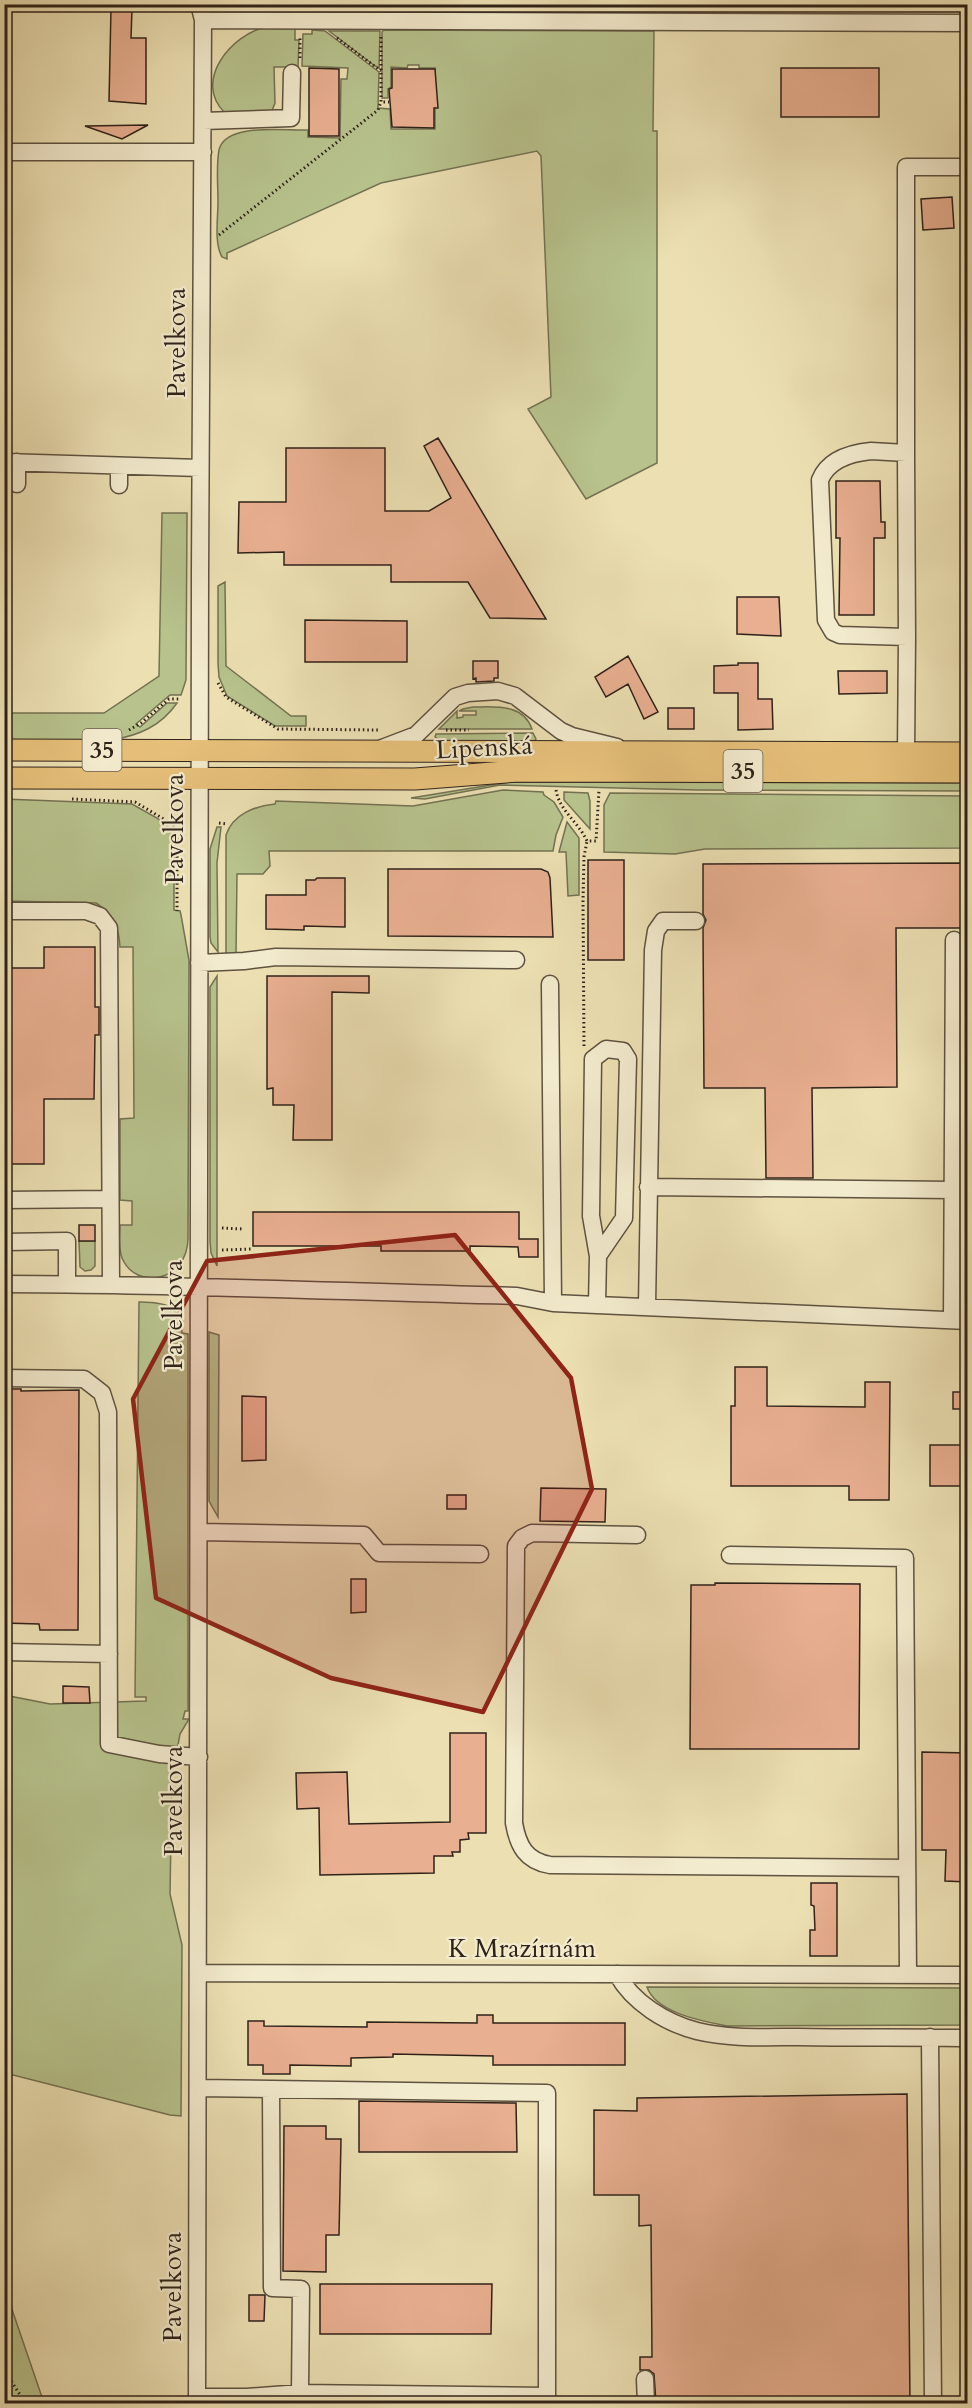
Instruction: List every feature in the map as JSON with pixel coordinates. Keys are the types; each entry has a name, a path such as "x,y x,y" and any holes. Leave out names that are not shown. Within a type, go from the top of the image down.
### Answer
{"main road":[{"name":"Lipenská","path":"4,750 968,753"},
{"name":"Lipenská","path":"4,778 416,779 518,771 968,772"}],"street":[{"name":"Pavelkova","path":"197,2400 200,1532 199,778 203,10 968,23"},
{"path":"203,121 262,121 291,118 296,66"},
{"path":"4,152 203,152"},
{"path":"906,753 906,167 968,167"},
{"path":"906,453 871,450 852,453 824,472 820,480 828,626 840,635 907,637"},
{"path":"17,484 11,462 200,468"},
{"path":"119,466 119,485"},
{"path":"372,751 406,740 422,730 455,697 468,693 498,691 515,696 551,724 572,736 638,752"},
{"path":"4,911 86,911 100,916 109,928 111,1284"},
{"path":"646,1306 653,950 656,931 663,921 696,921"},
{"path":"4,1284 199,1286 517,1296 553,1303 960,1320 953,1190 954,939"},
{"path":"199,963 243,962 276,957 516,960"},
{"path":"550,984 553,1303"},
{"path":"597,1305 598,1256 591,1216 593,1059 606,1049 622,1051 628,1059 624,1218 598,1256"},
{"path":"648,1187 953,1190"},
{"path":"4,1200 110,1199"},
{"path":"4,1242 67,1241 67,1284"},
{"path":"4,1378 84,1379 102,1393 108,1412 109,1744 159,1754 199,1757"},
{"path":"200,1532 364,1535 379,1554 480,1554"},
{"path":"637,1534 532,1533 522,1538 516,1546 514,1824 522,1850 539,1863 550,1865 907,1868"},
{"path":"730,1555 905,1558 908,1975"},
{"path":"4,1652 109,1654"},
{"name":"K Mrazírnám","path":"198,1973 617,1974 628,1990 644,2004 671,2021 699,2031 755,2037 968,2038"},
{"path":"617,1974 968,1975"},
{"path":"930,2037 933,2403"},
{"path":"197,2400 300,2393 547,2396 547,2093 198,2088"},
{"path":"270,2089 272,2288 301,2289 300,2393"},
{"path":"645,2379 646,2403"}],"path":[{"path":"296,66 301,29"},
{"path":"217,225 217,237 378,110 381,102 381,29"},
{"path":"336,38 381,71"},
{"path":"381,102 388,102"},
{"path":"216,676 224,698 278,729 387,730"},
{"path":"123,731 141,723 169,699 179,699"},
{"path":"422,730 470,730"},
{"path":"556,789 557,799 583,832 587,841 584,857 583,912 583,1043 585,1048"},
{"path":"587,841 596,841 598,790"},
{"path":"68,799 135,802 170,823 177,834 177,910"},
{"path":"170,823 175,821"},
{"path":"219,823 228,824"},
{"path":"222,1228 243,1228"},
{"path":"222,1250 251,1249"},
{"path":"4,2370 26,2403"}],"highlighted area":[{"path":"455,1235 571,1378 592,1489 483,1712 331,1678 156,1598 133,1399 207,1261"}],"green space":[{"path":"266,27 295,27 295,40 299,40 298,67 274,67 275,103 271,113 225,113 216,100 213,87 220,61 241,39 253,31"},
{"path":"312,30 325,31 379,72 378,108 390,109 391,129 435,129 435,68 419,68 419,65 408,65 407,68 391,67 391,87 388,89 388,98 382,98 382,32 384,30 654,31 653,131 657,131 657,463 586,499 528,409 551,397 541,156 537,151 381,183 227,253 227,259 222,257 217,238 217,169 219,150 224,141 232,135 271,129 308,130 308,137 340,138 341,79 347,79 348,68 302,66 303,34 312,34"},
{"path":"329,31 380,31 379,68 375,66"},
{"path":"162,513 187,513 186,680 181,695 170,695 136,724 140,727 167,703 177,703 157,723 141,732 122,738 5,741 5,713 104,713 159,676"},
{"path":"225,582 226,666 291,716 306,716 306,726 275,726 227,696 219,677 218,663 218,586"},
{"path":"473,707 507,708 522,715 532,729 439,729 457,711 457,718 463,715 476,715 476,711 459,711"},
{"path":"533,733 536,739 534,742 441,741 435,737 436,734"},
{"path":"509,782 968,783 967,791 698,790 500,785 425,799 411,798"},
{"path":"503,790 543,792 554,802 563,817 553,851 269,851 270,866 263,874 237,874 236,955 226,956 226,835 239,816 253,809 275,804 276,801 413,806"},
{"path":"564,792 588,793 590,829 564,800"},
{"path":"610,793 967,796 967,848 705,849 675,854 604,852 604,805"},
{"path":"4,799 132,804 157,818 174,832 174,910 180,911 189,960 188,1239 185,1254 179,1265 170,1273 160,1277 149,1278 138,1275 122,1258 120,1246 120,1225 132,1225 132,1201 120,1200 120,1119 134,1118 133,947 120,947 114,922 96,903 5,901"},
{"path":"567,822 579,838 579,895 568,896 566,852 559,852"},
{"path":"217,827 221,827 217,863 218,952 211,943 210,937 210,849"},
{"path":"217,976 217,1266 211,1253 210,1241 210,987"},
{"path":"79,1241 95,1241 95,1266 91,1270 85,1271 80,1267"},
{"path":"139,1302 164,1304 170,1307 178,1316 182,1333 188,1334 188,1711 185,1711 183,1719 189,1719 180,1734 172,1778 170,1894 182,1945 181,2116 5,2073 4,1695 50,1704 146,1701 146,1697 135,1697"},
{"path":"209,1332 219,1335 218,1517 209,1501"},
{"path":"647,1987 967,1988 967,2025 727,2026 693,2018 670,2009 652,1996"},
{"path":"5,2289 44,2403 5,2403"}],"building":[{"path":"111,9 132,9 131,38 146,38 146,104 109,101"},
{"path":"309,68 339,69 339,136 309,136"},
{"path":"781,68 879,68 879,117 781,117"},
{"path":"392,69 435,69 438,108 434,108 434,128 392,127 389,89 392,88"},
{"path":"148,125 122,139 85,126"},
{"path":"952,197 954,228 923,230 921,199"},
{"path":"438,438 546,619 490,618 468,582 391,582 391,565 284,565 284,552 238,553 239,502 286,502 286,448 385,448 385,511 429,511 451,498 424,446"},
{"path":"836,481 880,481 881,522 885,522 885,538 874,538 874,615 839,615 840,538 836,538"},
{"path":"737,597 779,597 781,636 737,634"},
{"path":"305,620 407,621 407,662 305,662"},
{"path":"628,656 658,712 644,719 628,684 606,697 595,677"},
{"path":"473,661 498,661 498,678 494,678 494,681 476,682 476,678 473,679"},
{"path":"738,663 758,663 758,699 772,699 773,729 738,730 738,693 714,693 714,666 738,665"},
{"path":"838,671 887,671 887,693 839,694"},
{"path":"668,708 694,708 694,729 668,729"},
{"path":"588,860 624,860 624,960 588,960"},
{"path":"968,863 968,928 896,928 897,1087 812,1088 813,1178 766,1178 765,1088 704,1088 703,928 706,920 703,914 703,864"},
{"path":"388,869 541,869 548,872 550,878 553,937 388,936"},
{"path":"345,878 345,927 304,926 304,930 266,929 266,895 306,895 306,880"},
{"path":"44,947 95,947 95,1007 99,1007 99,1035 95,1035 94,1099 44,1099 44,1164 4,1164 4,968 44,968"},
{"path":"267,976 369,976 369,993 332,992 332,1140 293,1140 294,1105 273,1105 273,1088 267,1089"},
{"path":"253,1212 519,1212 519,1239 538,1239 538,1257 519,1257 518,1247 470,1246 470,1251 381,1251 381,1246 253,1246"},
{"path":"79,1225 95,1225 95,1241 79,1241"},
{"path":"735,1367 767,1367 767,1406 865,1407 865,1382 890,1382 889,1500 849,1500 849,1486 731,1486 731,1406 735,1406"},
{"path":"4,1389 79,1390 78,1630 40,1630 39,1624 4,1623"},
{"path":"953,1392 968,1392 968,1409 953,1409"},
{"path":"242,1396 266,1397 266,1460 242,1461"},
{"path":"930,1445 968,1445 968,1486 930,1486"},
{"path":"541,1488 606,1489 605,1522 540,1521"},
{"path":"447,1495 466,1495 466,1509 447,1509"},
{"path":"351,1579 366,1579 366,1612 351,1613"},
{"path":"715,1583 860,1584 859,1749 690,1749 691,1585 715,1585"},
{"path":"63,1686 89,1687 90,1703 63,1703"},
{"path":"450,1733 486,1733 486,1833 468,1833 469,1839 460,1840 460,1852 452,1852 453,1856 434,1856 434,1873 320,1875 319,1808 297,1809 296,1773 347,1772 349,1824 450,1822"},
{"path":"922,1752 968,1753 968,1882 945,1881 946,1850 922,1850"},
{"path":"811,1883 837,1883 837,1956 810,1956 810,1930 815,1930 814,1906 811,1905"},
{"path":"477,2015 493,2015 493,2023 625,2023 625,2065 493,2065 493,2056 393,2054 393,2057 351,2058 351,2066 290,2065 290,2074 263,2074 263,2065 248,2065 248,2021 264,2021 264,2026 367,2027 367,2022 477,2023"},
{"path":"907,2094 910,2403 656,2403 654,2374 649,2370 640,2370 640,2357 652,2357 651,2225 639,2226 639,2195 594,2195 594,2110 637,2111 637,2098"},
{"path":"359,2101 516,2103 517,2152 359,2152"},
{"path":"284,2126 326,2126 326,2139 341,2139 339,2235 326,2235 326,2272 283,2271"},
{"path":"320,2284 492,2284 491,2334 320,2334"},
{"path":"249,2295 265,2295 264,2321 249,2321"}]}
